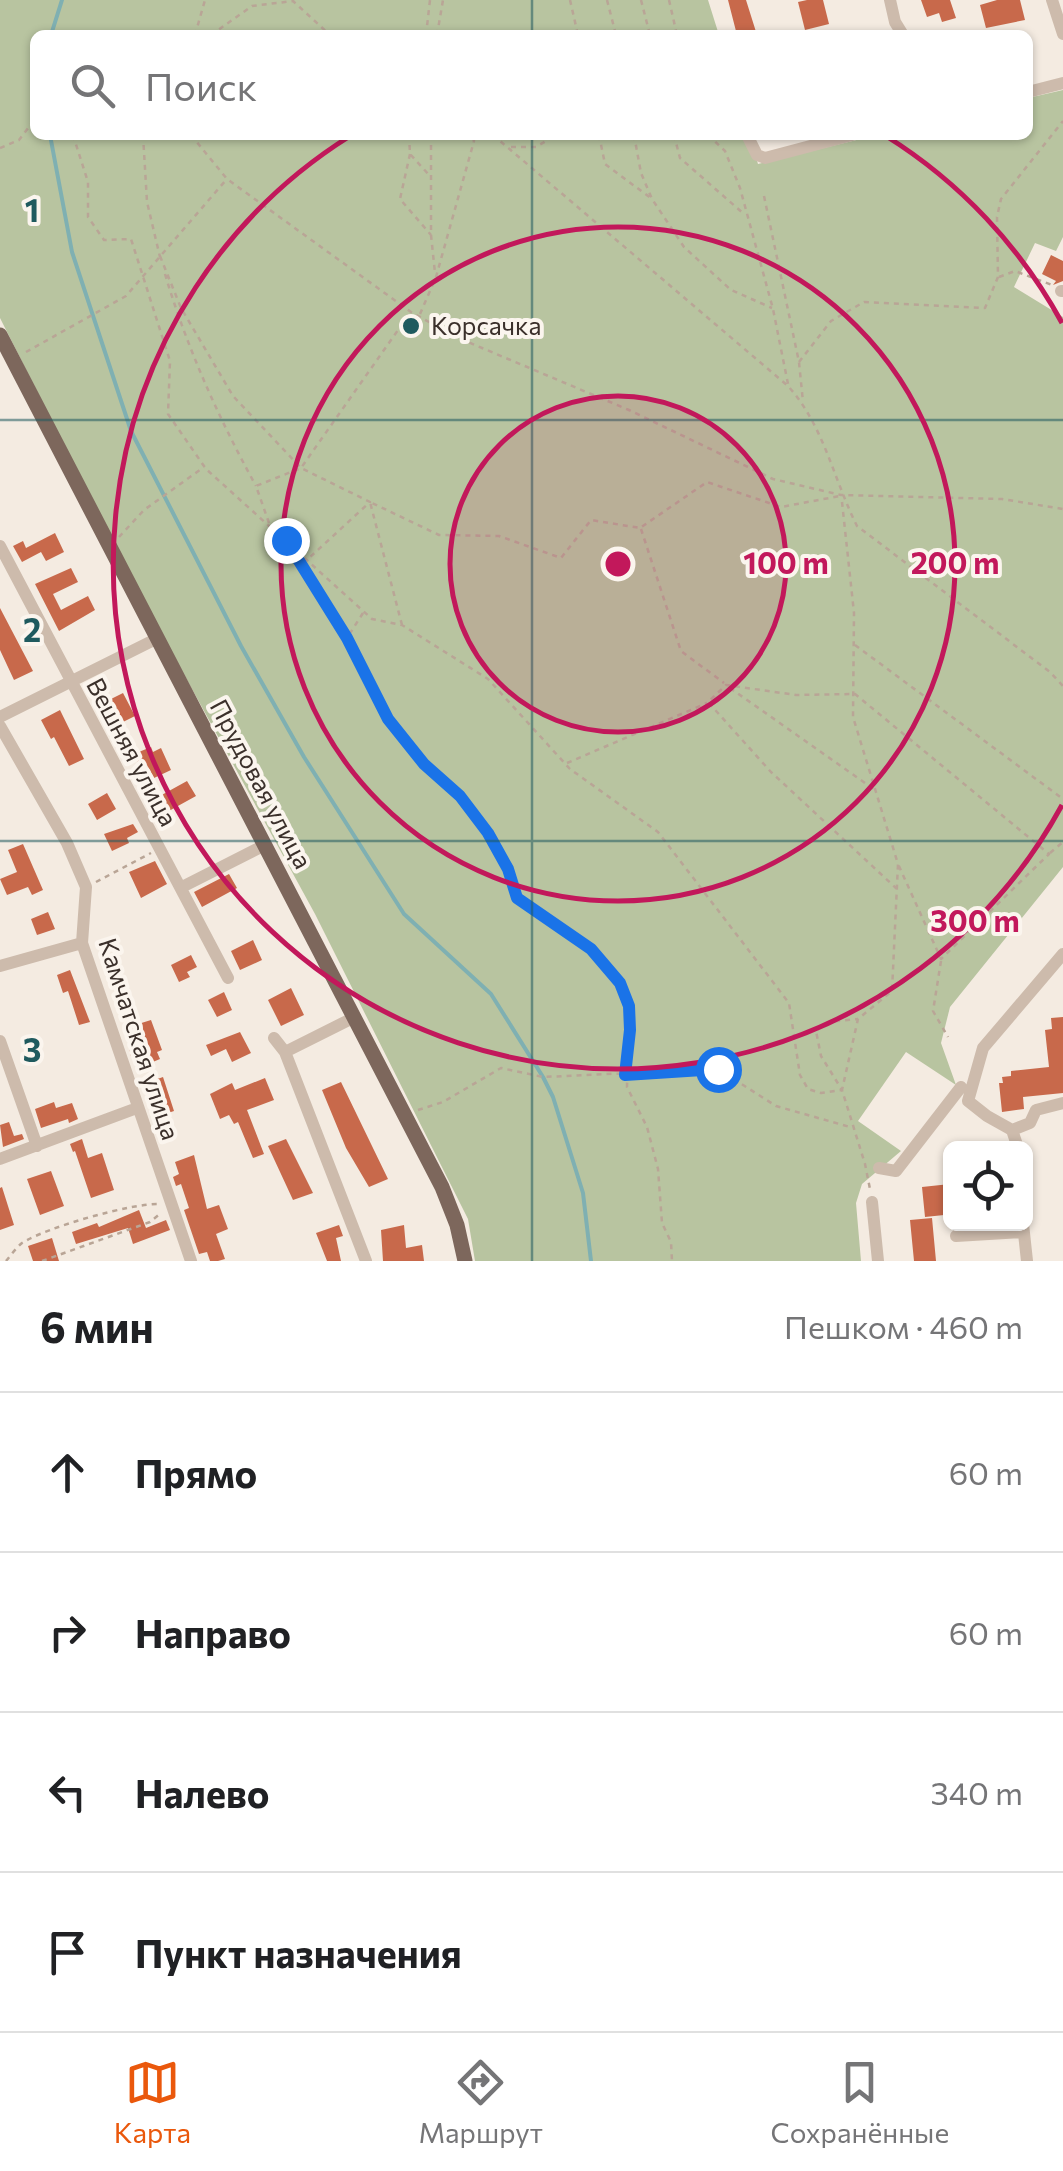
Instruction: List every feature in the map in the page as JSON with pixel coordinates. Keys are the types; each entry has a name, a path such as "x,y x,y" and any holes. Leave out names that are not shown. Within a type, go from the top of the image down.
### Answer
{"main road":[{"name":"Прудовая улица","path":"0,336 442,1187 466,1261"}],"street":[{"path":"890,0 900,30"},
{"path":"1052,0 1063,34"},
{"path":"1033,91 1063,83"},
{"path":"750,140 757,155 765,158 833,140"},
{"name":"Вешняя улица","path":"0,546 228,978"},
{"path":"0,717 156,639"},
{"name":"Камчатская улица","path":"0,726 68,843 86,887 82,943 191,1261"},
{"path":"182,887 265,845"},
{"path":"0,966 82,943"},
{"path":"1016,1141 1012,1130 968,1101 983,1048 1063,954"},
{"path":"285,1052 355,1017"},
{"path":"274,1038 285,1052 366,1261"},
{"path":"0,1041 37,1146"},
{"path":"879,1168 896,1171 961,1088"},
{"path":"1012,1130 1030,1123 1036,1110 1063,1103"},
{"path":"0,1159 137,1108"},
{"path":"872,1202 878,1261"},
{"path":"956,1236 998,1231"},
{"path":"1023,1231 1027,1261"}],"path":[{"path":"197,30 205,0"},
{"path":"427,30 430,0"},
{"path":"438,30 444,0"},
{"path":"570,0 577,30"},
{"path":"607,0 615,30"},
{"path":"641,0 649,30"},
{"path":"669,0 676,30"},
{"path":"218,30 252,6 293,1 325,30"},
{"path":"799,362 830,321 864,302 985,308 998,278 997,216 1001,200 1063,121"},
{"path":"0,148 19,140 30,126"},
{"path":"75,140 88,182 88,216 104,240 131,239 170,361 168,414 204,467 372,619 402,625 488,679 566,764 658,832 788,1003 800,1075 808,1089 821,1093 842,1090"},
{"path":"143,140 147,202 182,331 232,443 256,486 270,524"},
{"path":"196,140 227,179 411,312 456,337 629,410 773,479 841,495 1002,498 1063,509"},
{"path":"409,140 400,199 431,235"},
{"path":"431,140 431,235 436,277"},
{"path":"420,315 436,277 474,140"},
{"path":"499,140 804,403 819,430 856,526 1050,672 1063,686"},
{"path":"508,148 536,147 548,140"},
{"path":"599,140 605,164 652,199"},
{"path":"635,140 640,172 652,199 684,247 731,290 774,309"},
{"path":"675,140 680,158 748,217"},
{"path":"713,140 725,151 748,217 774,309 788,386"},
{"path":"410,154 431,177"},
{"path":"13,359 126,296 227,179"},
{"path":"764,196 804,403"},
{"path":"160,256 181,308 234,396 301,468 440,535 499,536 562,558 591,520 640,528 707,482 781,507 841,495"},
{"path":"998,278 1015,271 1062,291"},
{"path":"256,486 301,468 411,312"},
{"path":"108,549 168,490 204,467"},
{"path":"841,495 854,613 853,717 898,864 941,959 933,1011 948,1037"},
{"path":"307,560 370,502"},
{"path":"370,502 402,625"},
{"path":"640,528 681,651 876,791"},
{"path":"286,540 347,638 388,719 424,764 460,796 501,857 517,898 591,949 620,983 629,1006 627,1088 647,1128 658,1169 662,1223 671,1242 672,1261"},
{"path":"347,638 364,612"},
{"path":"854,644 1063,799"},
{"path":"726,685 796,695 855,694 1049,854"},
{"path":"566,764 708,702 726,685"},
{"path":"708,702 771,772 897,889"},
{"path":"941,959 1063,842"},
{"path":"86,887 158,849"},
{"path":"872,1202 865,1164 842,1090 822,1056 816,1031 828,1022 858,1020 892,991 898,864"},
{"path":"842,1090 858,1020"},
{"path":"404,1115 443,1102 501,1068 542,1078 718,1069 776,1106 851,1128"},
{"path":"6,1261 20,1244 39,1235 139,1203 170,1204"},
{"path":"42,1261 150,1222 170,1204"}],"green space":[{"path":"0,0 708,0 717,30 30,30 30,140 751,140 758,164 856,140 1033,140 1033,97 1063,90 1063,237 1056,251 1035,243 1014,287 1063,317 1063,867 950,1007 941,1043 956,1085 906,1052 858,1121 901,1151 862,1184 856,1203 861,1261 475,1261 468,1219 315,914 133,581 0,318"}],"building":[{"path":"728,0 746,0 755,30 736,30"},
{"path":"823,0 829,24 805,30 798,2"},
{"path":"921,0 950,0 956,18 942,22 939,13 927,17"},
{"path":"1020,0 1025,20 986,28 980,5"},
{"path":"1051,255 1063,261 1063,281 1053,285 1056,281 1042,274"},
{"path":"55,533 64,552 46,561 41,552 22,562 13,546 23,541 26,548"},
{"path":"71,568 78,582 53,594 61,610 88,596 95,610 59,631 35,584"},
{"path":"0,608 33,671 14,680 0,650"},
{"path":"123,693 135,716 117,725 105,702"},
{"path":"60,710 84,759 69,766 41,720"},
{"path":"151,747 153,752 161,748 171,770 154,778 147,765 141,768 134,754"},
{"path":"187,781 196,796 158,817 149,802"},
{"path":"107,793 116,809 97,820 88,804"},
{"path":"133,824 138,832 127,838 129,843 112,851 104,834"},
{"path":"23,844 43,890 32,895 28,887 7,895 0,879 17,872 8,850"},
{"path":"155,861 167,884 141,898 129,872"},
{"path":"229,874 237,888 202,907 194,892"},
{"path":"48,912 55,929 37,935 31,919"},
{"path":"253,940 262,960 240,970 231,951"},
{"path":"191,955 197,967 187,972 190,977 179,982 171,965"},
{"path":"70,970 90,1022 79,1025 68,991 63,993 57,975"},
{"path":"291,988 304,1015 281,1026 268,1000"},
{"path":"224,992 232,1010 217,1017 208,1000"},
{"path":"1063,1017 1063,1093 1023,1097 1024,1109 1002,1112 1002,1077 1011,1076 1011,1071 1049,1067 1045,1030 1052,1029 1051,1018"},
{"path":"151,1020 162,1050 157,1052 160,1059 148,1064 142,1054 131,1056 128,1045 141,1042 135,1025"},
{"path":"240,1032 251,1053 232,1062 226,1049 211,1056 206,1045"},
{"path":"163,1077 174,1111 159,1116 149,1082"},
{"path":"265,1078 274,1100 247,1110 264,1154 253,1158 238,1122 234,1124 229,1115 220,1119 210,1094 232,1083 235,1090"},
{"path":"341,1082 388,1179 369,1187 346,1148 322,1090"},
{"path":"54,1102 56,1108 72,1103 78,1119 41,1128 35,1109"},
{"path":"9,1122 14,1136 22,1134 24,1139 3,1147 0,1125"},
{"path":"82,1139 88,1158 102,1153 114,1190 91,1198 70,1144"},
{"path":"286,1139 313,1193 293,1200 268,1146"},
{"path":"194,1155 207,1209 219,1205 228,1229 216,1234 225,1259 218,1261 210,1261 207,1252 199,1254 184,1210 189,1208 181,1184 176,1186 173,1177 179,1174 175,1162"},
{"path":"51,1171 64,1206 40,1215 27,1179"},
{"path":"943,1185 943,1215 925,1217 922,1187"},
{"path":"0,1188 14,1225 0,1230"},
{"path":"139,1210 146,1228 166,1220 170,1230 133,1244 128,1228 76,1244 72,1232 97,1223 99,1227"},
{"path":"932,1218 936,1261 914,1261 910,1220"},
{"path":"339,1225 343,1236 336,1238 341,1261 327,1261 316,1233"},
{"path":"404,1225 406,1248 422,1245 424,1261 383,1261 381,1230"},
{"path":"52,1238 59,1261 33,1261 28,1246"}],"waterway":[{"path":"53,30 62,0"},
{"path":"51,140 72,252 131,431 241,646 304,757 404,914 491,994 543,1077 583,1193 591,1261"}],"place":[{"name":"Корсачка","path":"411,326"}],"route":[{"path":"286,540 347,638 388,719 424,764 460,796 488,833 508,869 517,898 591,949 620,983 629,1006 625,1075 718,1069"}]}
